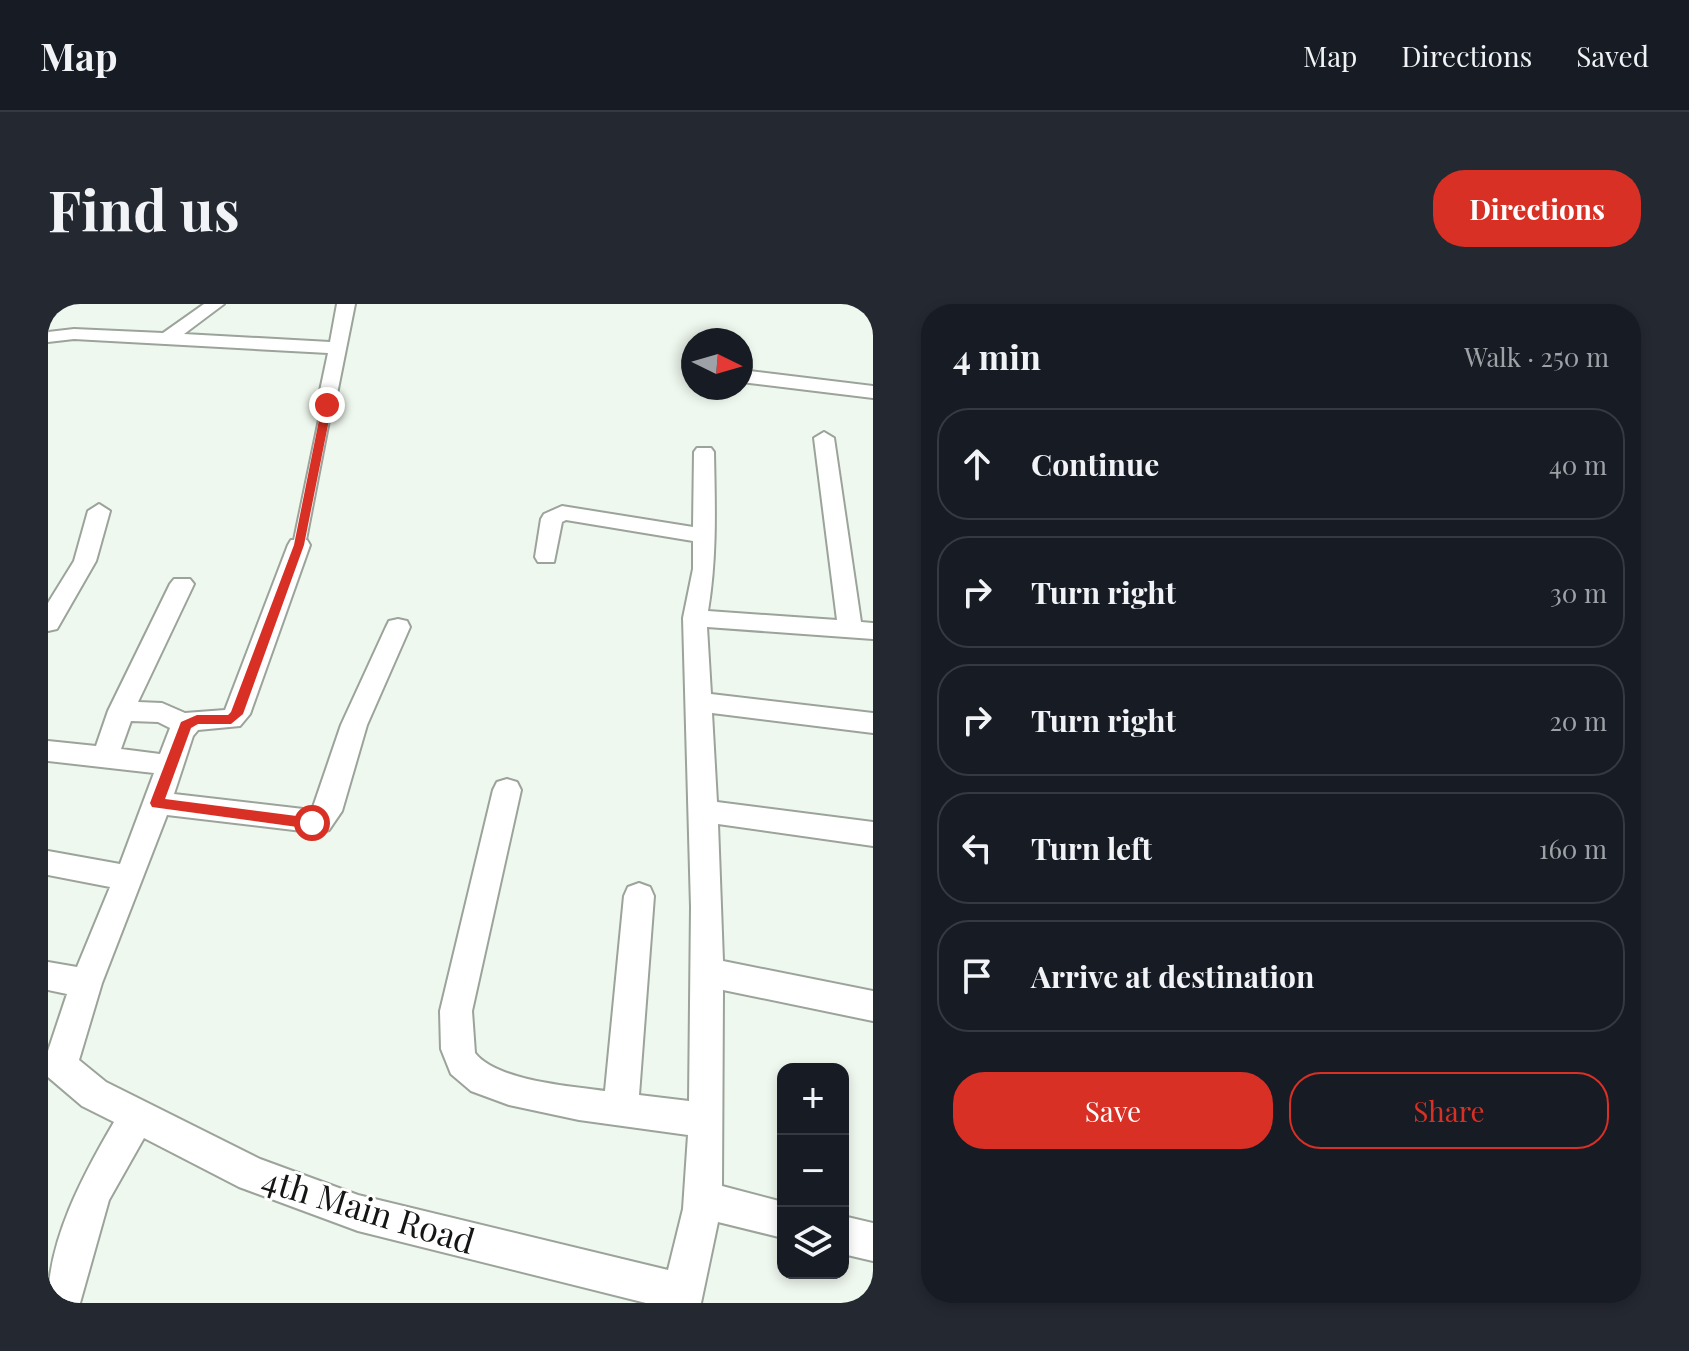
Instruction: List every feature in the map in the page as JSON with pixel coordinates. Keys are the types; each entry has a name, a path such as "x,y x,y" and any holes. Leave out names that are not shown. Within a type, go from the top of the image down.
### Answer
{"street":[{"path":"165,340 215,304"},
{"path":"327,405 346,304"},
{"path":"48,337 74,334 338,348"},
{"path":"753,377 873,392"},
{"path":"695,618 861,630 824,438"},
{"path":"682,1298 703,1200 707,972 704,811 695,618 704,569 704,452"},
{"path":"48,623 85,561 99,511"},
{"path":"546,557 552,519 562,513 705,536"},
{"path":"121,711 162,713 186,725 197,720 231,719 237,714 299,545"},
{"path":"105,758 121,711 182,584"},
{"path":"157,803 319,822 328,811 354,725 398,627"},
{"path":"698,702 873,723"},
{"name":"4th Main Road","path":"186,725 54,1073 252,1174 358,1213 682,1298"},
{"path":"48,751 170,765"},
{"path":"507,790 456,1011 456,1047 466,1069 486,1083 524,1094 705,1120"},
{"path":"704,811 873,834"},
{"path":"48,863 128,878"},
{"path":"621,1108 639,896"},
{"path":"707,972 873,1006"},
{"path":"48,976 86,983"},
{"path":"61,1303 93,1193 137,1116"},
{"path":"703,1200 777,1218"},
{"path":"849,1236 873,1242"}],"lane":[{"path":"299,545 327,405"}],"route":[{"path":"312,823 157,803 186,725 197,720 223,721 237,714 299,545 327,405"}]}
